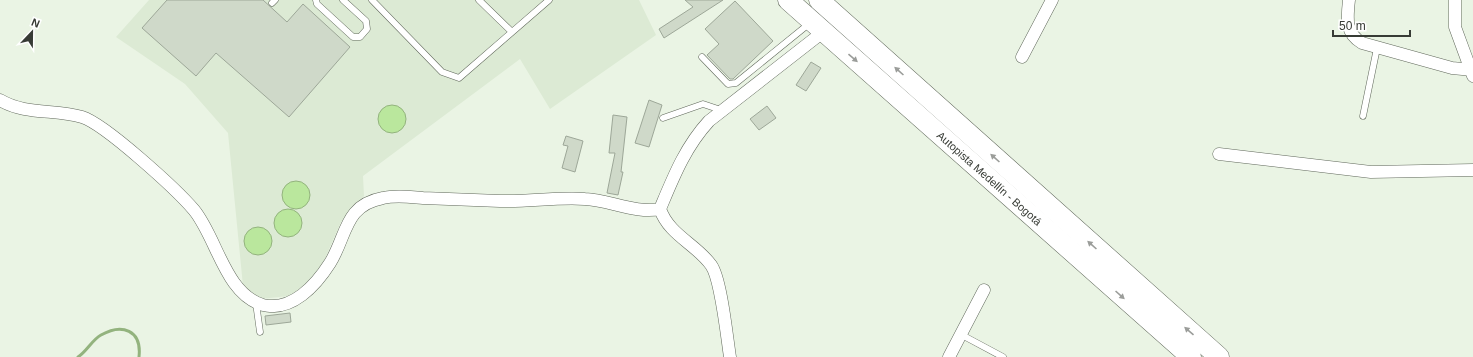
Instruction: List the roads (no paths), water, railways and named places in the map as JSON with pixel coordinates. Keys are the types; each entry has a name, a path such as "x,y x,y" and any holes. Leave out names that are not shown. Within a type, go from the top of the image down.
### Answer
{"highway":[{"name":"Autopista Medellín - Bogotá","path":"788,0 1190,357"},
{"name":"Autopista Medellín - Bogotá","path":"819,0 1219,357"}],"street":[{"path":"1022,57 1052,0"},
{"path":"1349,0 1347,18 1349,31 1362,43 1472,73"},
{"path":"1455,0 1455,27 1472,73"},
{"path":"660,209 683,157 695,136 721,110 735,102 818,27"},
{"path":"0,100 18,108 82,117 98,124 157,174 193,209 207,228 232,280 239,290 256,303 266,306 290,303 302,297 330,263 348,222 354,214 363,205 382,198 404,197 503,201 585,199 642,210 660,209"},
{"path":"1219,154 1371,172 1473,170"},
{"path":"660,209 669,227 711,265 717,279 730,357"},
{"path":"950,357 960,334 984,290"}],"lane":[{"path":"316,0 317,4 353,37 360,37 367,29 366,21 343,0"},
{"path":"372,0 442,72 460,78 549,0"},
{"path":"479,0 512,32"},
{"path":"702,57 728,84 736,84 818,27"},
{"path":"1363,116 1377,48"},
{"path":"664,118 703,104 721,110"},
{"path":"256,303 260,332"},
{"path":"960,334 1003,357"}],"waterway":[{"path":"78,357 101,335 109,331 116,330 129,331 134,335 139,348 139,357"}]}
